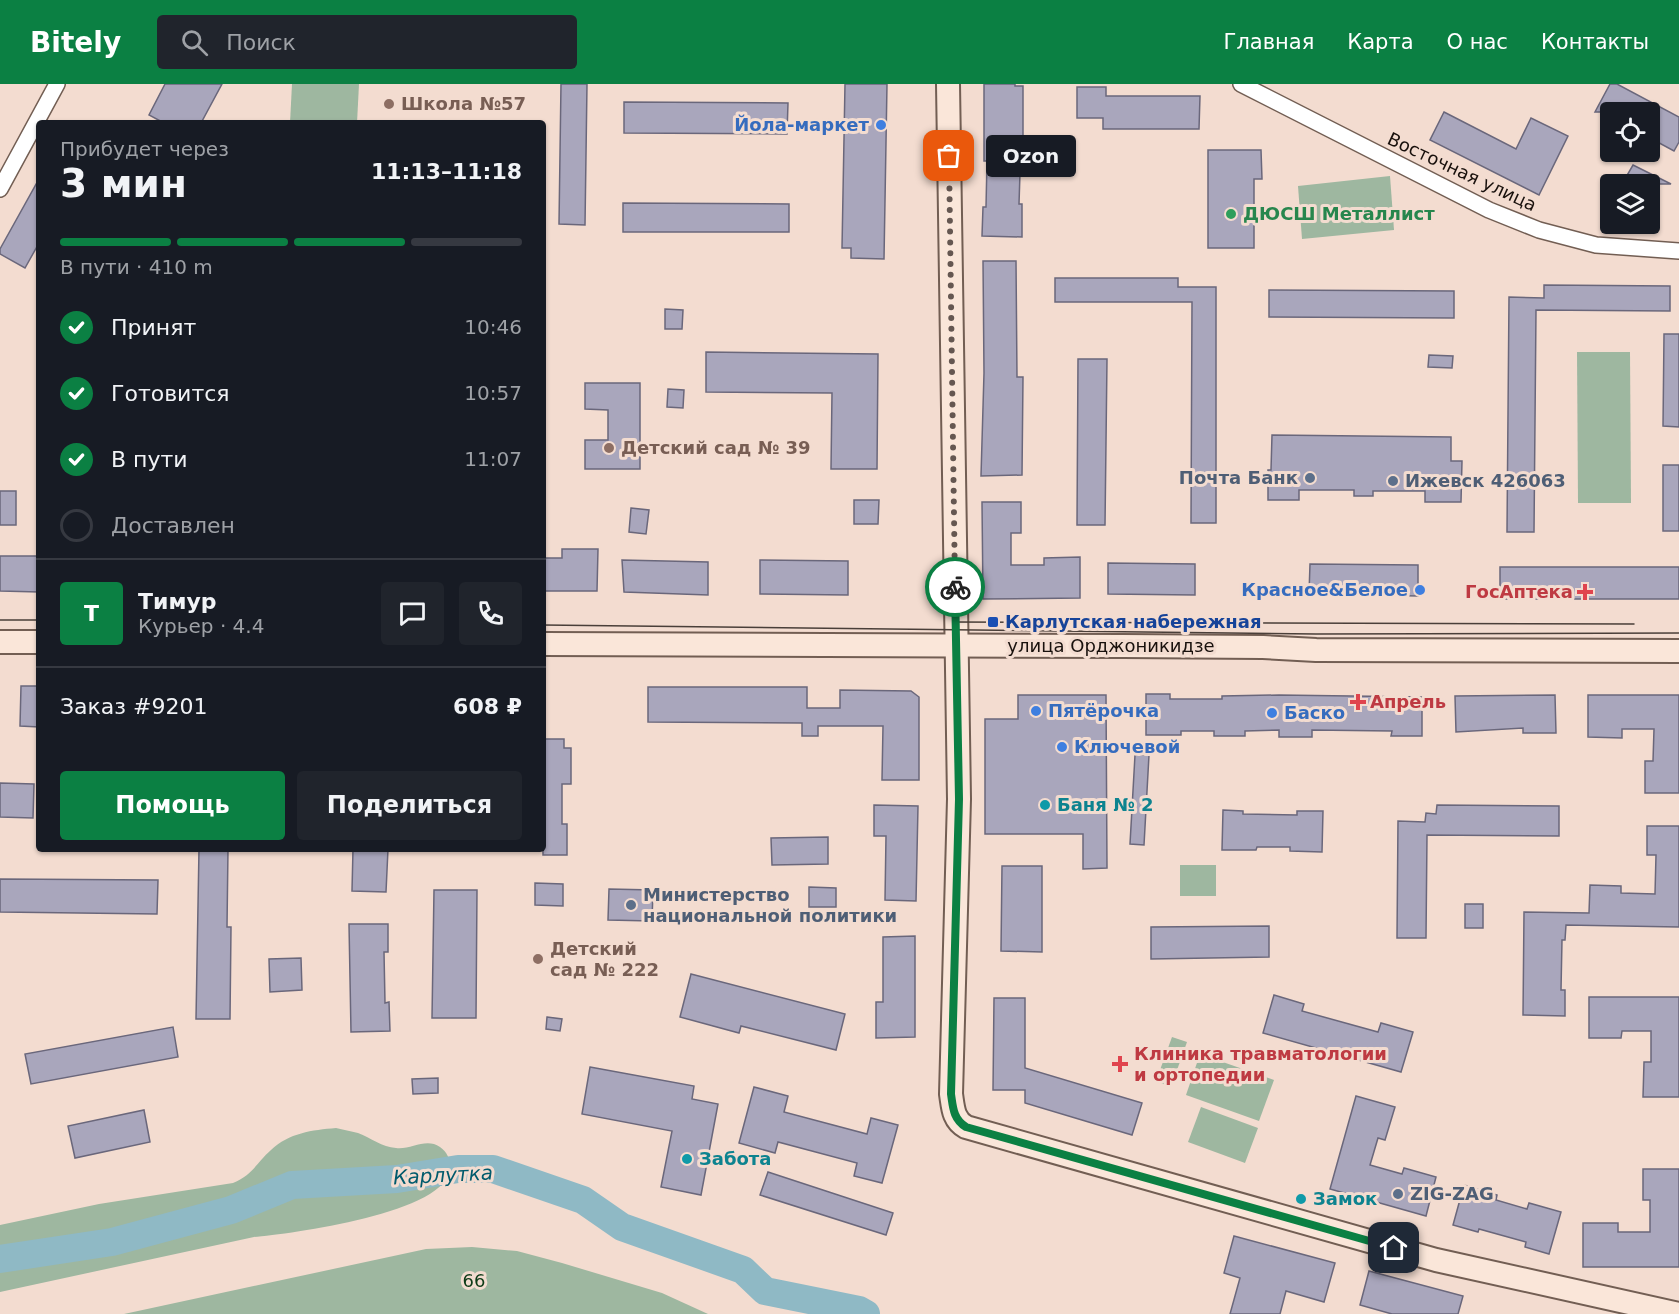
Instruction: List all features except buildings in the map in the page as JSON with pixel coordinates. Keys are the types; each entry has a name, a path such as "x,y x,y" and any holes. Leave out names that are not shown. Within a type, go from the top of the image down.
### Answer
{"main road":[{"path":"948,84 959,799 951,1094 953,1110 958,1122 966,1127 1436,1260 1679,1314"},
{"path":"0,642 36,642"},
{"name":"улица Орджоникидзе","path":"546,644 1679,651"}],"street":[{"path":"37,120 57,84"},
{"name":"Восточная улица","path":"1241,84 1489,210 1539,230 1596,245 1679,251"},
{"path":"0,189 36,123"}],"green space":[{"path":"292,84 359,84 357,120 290,120"},
{"path":"1390,176 1394,230 1302,239 1298,186"},
{"path":"1577,352 1630,352 1631,503 1578,503"},
{"path":"1180,865 1216,865 1216,896 1180,896"},
{"path":"1172,1037 1187,1042 1171,1087 1156,1081"},
{"path":"1200,1054 1274,1080 1259,1121 1186,1095"},
{"path":"1201,1107 1258,1128 1245,1163 1188,1142"},
{"path":"336,1128 358,1133 391,1147 435,1144 448,1156 450,1166 444,1182 426,1196 399,1208 366,1218 332,1226 254,1237 0,1292 0,1225 99,1204 233,1183 245,1176 271,1150 285,1140 310,1131"},
{"name":"66","path":"472,1247 517,1251 562,1263 662,1293 708,1314 124,1314 426,1249"}],"waterway":[{"name":"Карлутка","path":"0,1259 112,1242 231,1210 292,1185 397,1179 458,1169 493,1169 583,1200 622,1227 743,1270 765,1291 859,1310 866,1314"}],"tram line":[{"path":"0,620 36,620"},
{"path":"953,622 1634,624"},
{"path":"546,625 1316,634 1679,633"}],"way so far":[{"path":"949,156 955,587"}],"place":[{"name":"Школа №57","path":"389,104"},
{"name":"Йола-маркет","path":"881,125"},
{"name":"Ozon","path":"949,156"},
{"name":"ДЮСШ Металлист","path":"1231,214"},
{"name":"Детский сад № 39","path":"609,448"},
{"name":"Почта Банк","path":"1310,478"},
{"name":"Ижевск 426063","path":"1393,481"},
{"name":"Красное&Белое","path":"1420,590"},
{"name":"ГосАптека","path":"1585,592"},
{"name":"Карлутская набережная","path":"993,622"},
{"name":"Апрель","path":"1358,702"},
{"name":"Пятёрочка","path":"1036,711"},
{"name":"Баско","path":"1272,713"},
{"name":"Ключевой","path":"1062,747"},
{"name":"Баня № 2","path":"1045,805"},
{"name":"Министерство национальной политики","path":"631,905"},
{"name":"Детский сад № 222","path":"538,959"},
{"name":"Клиника травматологии и ортопедии","path":"1120,1064"},
{"name":"Забота","path":"687,1159"},
{"name":"ZIG-ZAG","path":"1398,1194"},
{"name":"Замок","path":"1301,1199"}],"route":[{"path":"955,587 959,799 951,1094 953,1110 958,1122 966,1127 1394,1248"}]}
